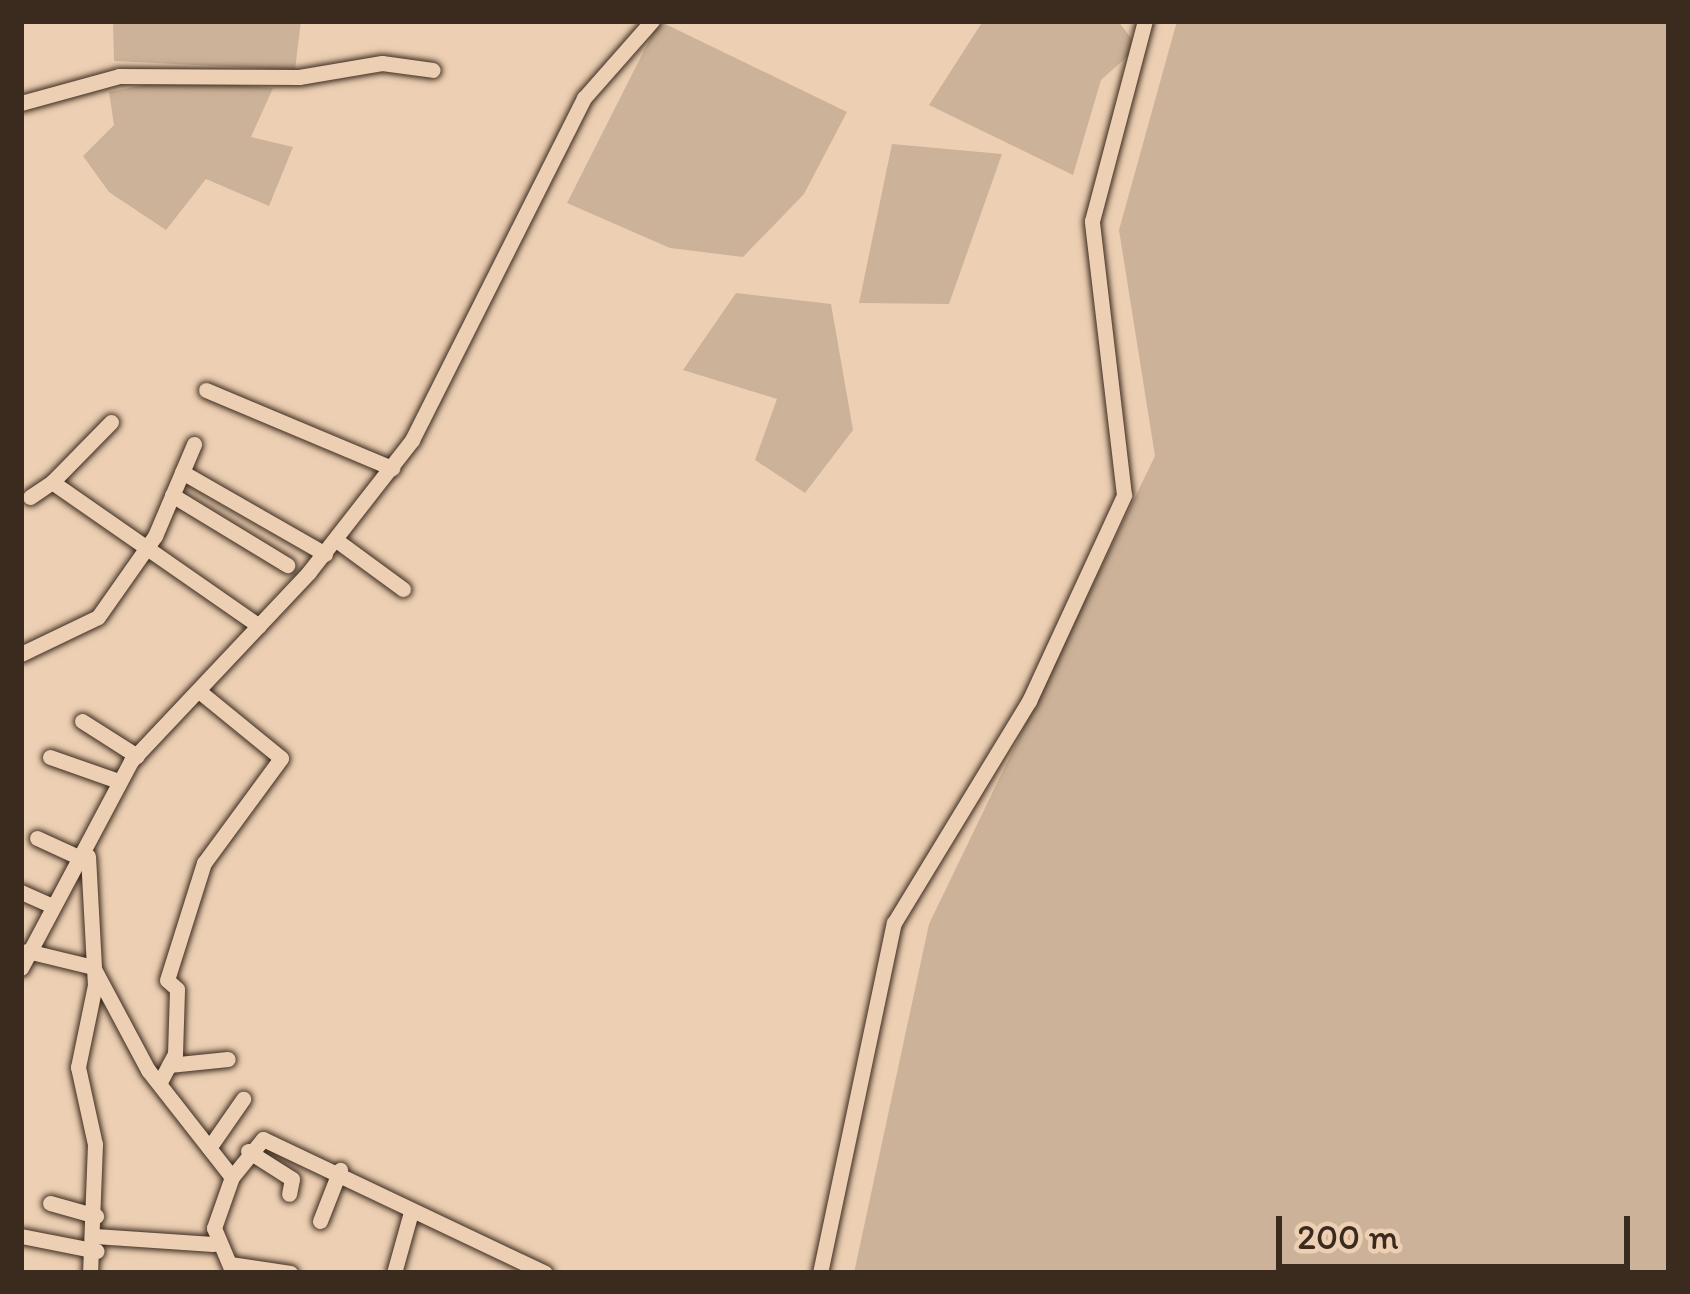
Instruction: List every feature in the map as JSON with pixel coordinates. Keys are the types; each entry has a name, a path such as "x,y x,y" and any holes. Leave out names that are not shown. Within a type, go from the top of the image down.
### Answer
{"street":[{"path":"21,968 50,905 86,858 118,781 136,756 330,547 392,469 498,286 584,98 652,21"},
{"path":"820,1273 894,923 1030,701 1124,495 1092,221 1145,21"},
{"path":"21,103 118,76 434,70"},
{"path":"206,390 392,469"},
{"path":"30,497 52,482 111,422"},
{"path":"21,654 98,617 148,547 194,444"},
{"path":"182,472 403,589"},
{"path":"52,482 259,626"},
{"path":"172,495 287,565"},
{"path":"165,1073 177,989 166,980 204,863 281,758 200,692"},
{"path":"82,721 136,756"},
{"path":"50,757 118,781"},
{"path":"38,838 86,858"},
{"path":"86,858 93,967 78,1067 96,1216 90,1273"},
{"path":"21,892 50,905"},
{"path":"27,951 93,967 232,1177"},
{"path":"165,1073 228,1059"},
{"path":"209,1148 243,1100"},
{"path":"213,1244 232,1177 248,1151 263,1139 340,1170 411,1212 545,1273"},
{"path":"248,1151 292,1179 289,1194"},
{"path":"320,1221 340,1170"},
{"path":"50,1203 96,1216"},
{"path":"394,1273 411,1212"},
{"path":"21,1236 96,1243 213,1244"},
{"path":"213,1244 231,1269 290,1273"}],"shaded area":[{"path":"113,21 301,21 295,70 114,61"},
{"path":"659,21 847,112 804,194 743,257 670,248 567,203"},
{"path":"983,21 1118,21 1138,47 1101,80 1073,175 929,105"},
{"path":"1177,21 1669,21 1669,1273 854,1273 929,924 1155,456 1119,230"},
{"path":"169,80 273,88 251,137 293,147 269,206 206,179 166,230 109,192 83,156 114,125 109,92"},
{"path":"892,144 1002,154 949,304 859,303"},
{"path":"736,293 831,304 853,430 805,493 755,460 777,399 683,370"}]}
